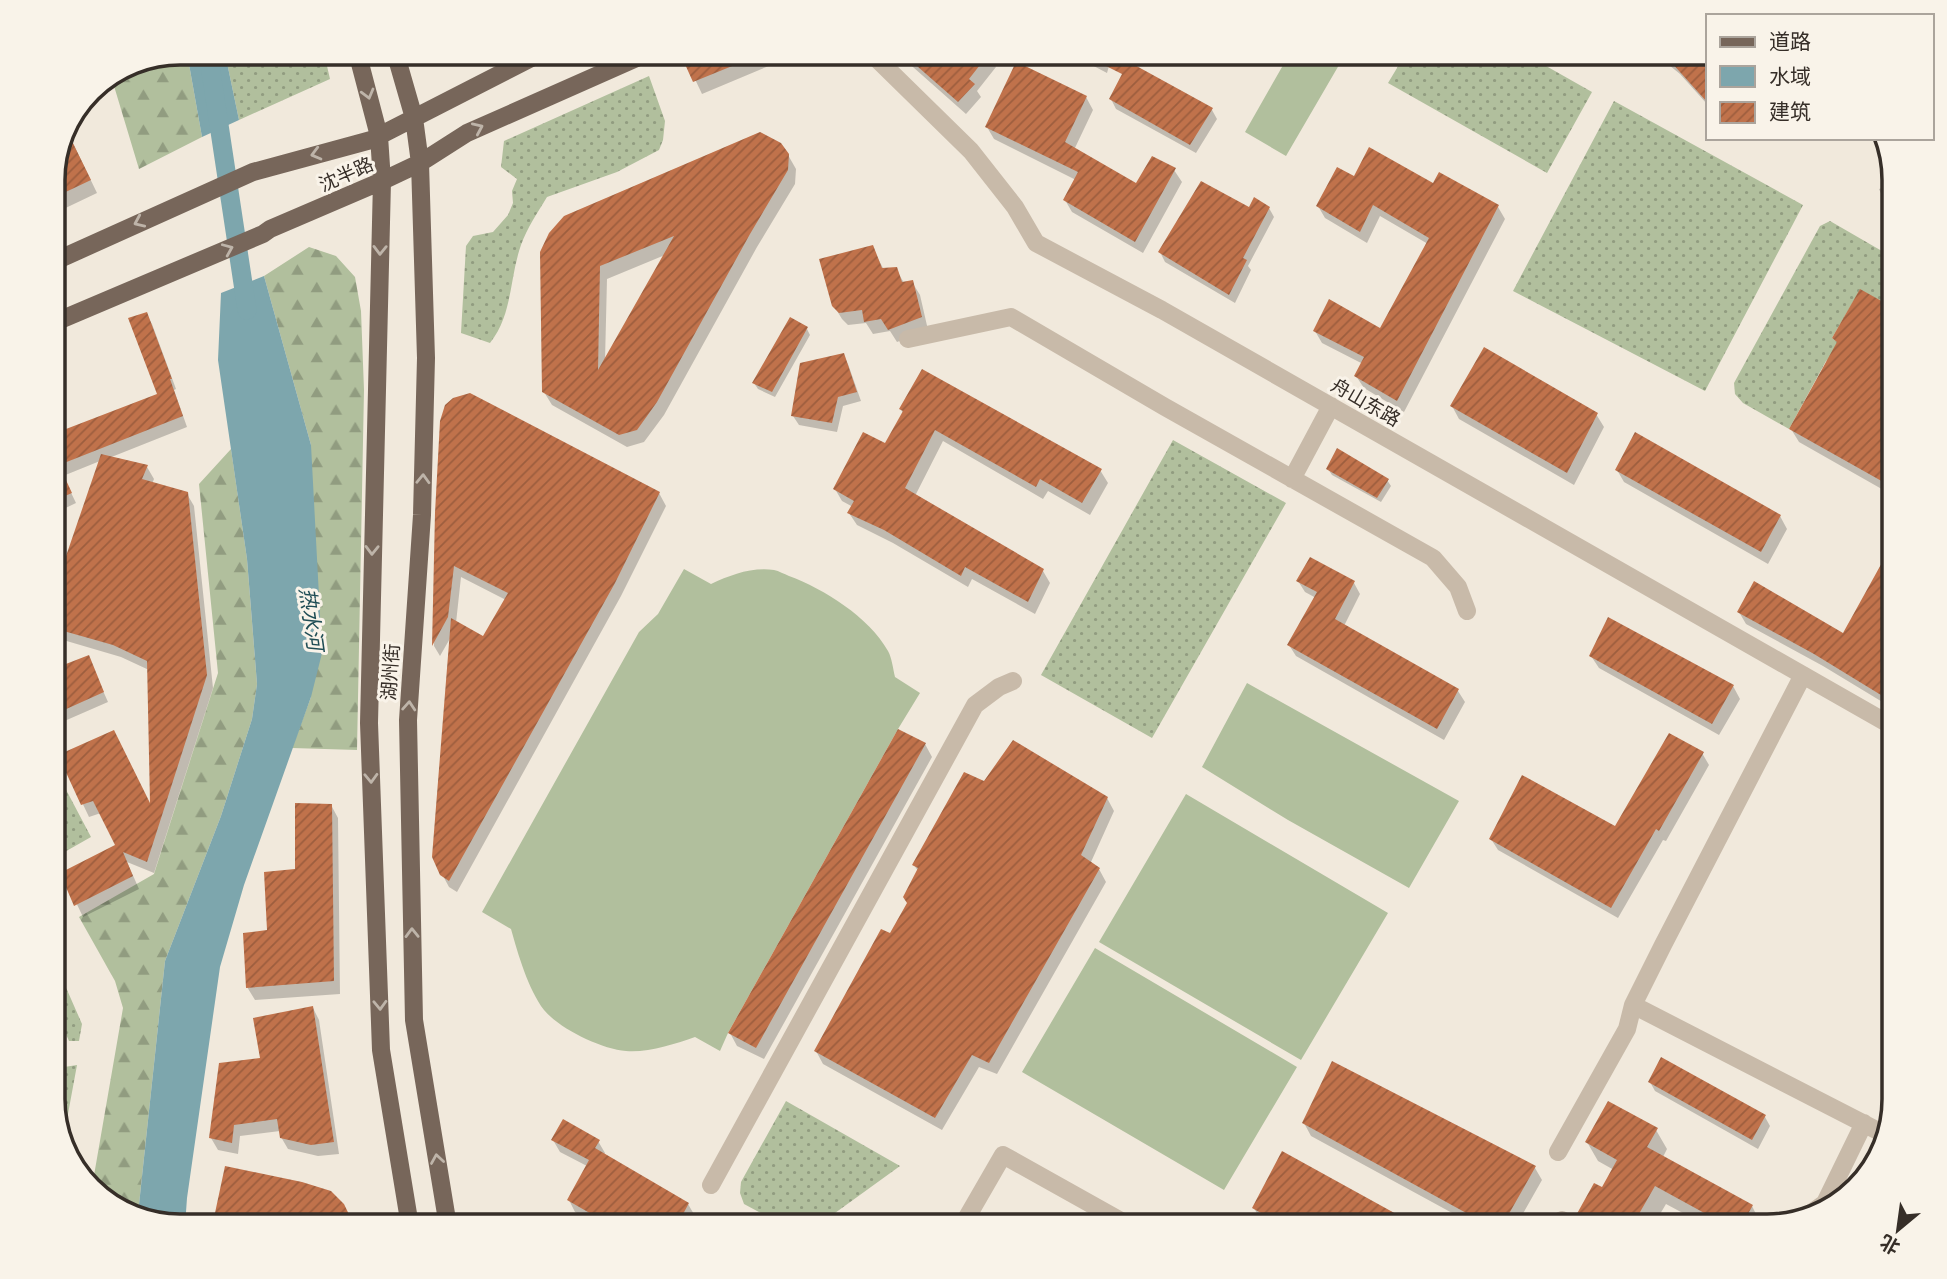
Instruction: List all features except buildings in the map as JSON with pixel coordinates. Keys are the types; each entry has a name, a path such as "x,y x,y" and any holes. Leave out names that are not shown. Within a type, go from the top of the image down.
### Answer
{"main road":[{"name":"湖州街","path":"360,65 379,136 382,181 369,723 381,1050 408,1214"},
{"name":"湖州街","path":"399,65 414,118 420,163 426,358 422,515 408,720 414,1020 446,1214"},
{"name":"沈半路","path":"65,256 253,172 371,140 518,65"},
{"name":"沈半路","path":"65,318 382,181 420,163 467,133 621,65"}],"street":[{"name":"舟山东路","path":"883,65 971,151 1015,207 1036,243 1162,310 1882,720"},
{"path":"908,339 1011,317 1292,480 1433,558 1458,586 1466,611"},
{"path":"1292,480 1331,406"},
{"path":"1558,1152 1627,1029 1633,1005 1803,675"},
{"path":"711,1185 975,705 999,687 1013,681"},
{"path":"1633,1005 1877,1130"},
{"path":"1828,1197 1864,1123"},
{"path":"969,1214 1003,1155 1107,1214"}],"green space":[{"path":"189,65 202,137 139,169 114,86 143,71 165,66"},
{"path":"228,65 327,65 330,79 239,120"},
{"path":"1283,65 1339,65 1286,156 1245,132"},
{"path":"1399,65 1544,65 1592,92 1547,173 1388,83"},
{"path":"649,76 665,121 659,150 617,172 547,197 521,245 507,308 497,332 490,343 461,333 466,246 473,236 493,232 508,215 513,203 512,191 517,179 501,167 504,141"},
{"path":"1614,101 1803,205 1705,391 1513,291"},
{"path":"1830,221 1882,251 1882,302 1860,290 1832,338 1845,348 1826,361 1789,429 1743,403 1735,394 1734,383 1820,226"},
{"path":"309,247 336,256 355,277 361,311 364,390 357,750 292,748 311,697 311,445 264,276"},
{"path":"1173,440 1286,503 1152,738 1041,675"},
{"path":"231,449 247,559 257,684 252,719 221,816 165,961 139,1206 116,1195 94,1176 123,1008 115,981 79,917 154,874 218,673 199,484"},
{"path":"684,569 711,584 749,571 774,570 817,588 858,616 869,627 888,651 895,677 920,693 720,1051 695,1037 652,1049 626,1051 593,1042 570,1031 551,1017 538,1002 528,982 511,929 482,912 639,632 658,614"},
{"path":"1247,683 1459,801 1409,888 1288,820 1202,767"},
{"path":"65,788 91,837 65,852"},
{"path":"1186,794 1388,913 1301,1060 1099,942"},
{"path":"1095,948 1297,1067 1224,1190 1022,1072"},
{"path":"65,985 82,1024 79,1041 69,1041 65,1032"},
{"path":"77,1065 67,1119 65,1107 65,1067"},
{"path":"786,1101 900,1166 834,1214 763,1214 744,1204 740,1193 741,1182"}],"water":[{"path":"189,65 228,65 239,120 202,137"},
{"path":"264,276 311,445 322,653 311,697 244,885 220,967 186,1214 180,1214 139,1206 165,961 221,816 252,719 257,684 247,559 218,360 221,293"}],"waterway":[{"name":"热水河","path":"210,65 247,310"}]}
